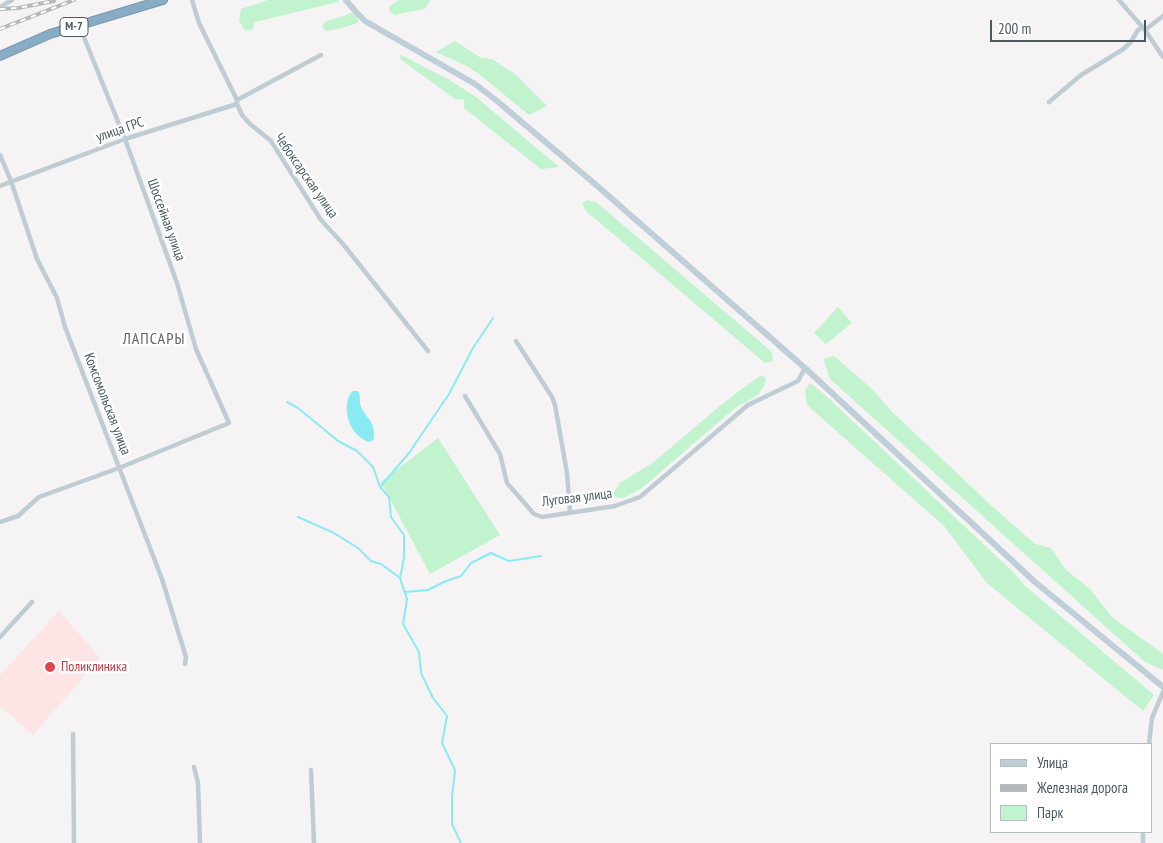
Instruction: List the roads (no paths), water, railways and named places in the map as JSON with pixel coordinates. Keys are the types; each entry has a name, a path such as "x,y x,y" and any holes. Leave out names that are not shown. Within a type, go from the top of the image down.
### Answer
{"highway":[{"name":"М-7","path":"0,56 50,34 163,0"}],"street":[{"path":"0,6 12,0"},
{"name":"Чебоксарская улица","path":"192,0 198,23 242,115 271,141 321,220 343,244 428,351"},
{"path":"346,0 365,21 475,84 496,100 805,368 1035,582 1163,687"},
{"path":"1119,0 1144,29 1163,57"},
{"path":"1049,102 1082,75 1122,50 1130,43 1138,30 1144,29 1163,16"},
{"name":"Шоссейная улица","path":"79,25 125,140 177,283 196,349 229,423 119,468"},
{"name":"улица ГРС","path":"0,186 125,140 237,102 321,55"},
{"name":"Комсомольская улица","path":"0,154 37,259 57,298 65,327 162,579 186,658 185,664"},
{"path":"516,341 555,405 567,473 570,512"},
{"name":"Луговая улица","path":"465,396 500,454 507,483 534,514 542,517 615,506 640,497 748,406 798,381 805,368"},
{"path":"0,522 18,516 39,497 119,468"},
{"path":"0,636 32,602"},
{"path":"1148,743 1152,718 1163,692"},
{"path":"73,734 74,843"},
{"path":"194,767 198,784 200,843"},
{"path":"311,770 314,843"}],"water":[{"path":"353,391 358,391 362,408 373,426 374,438 372,441 368,442 359,437 349,423 347,405"}],"waterway":[{"path":"461,843 452,824 455,770 442,743 447,716 433,698 421,673 419,652 403,624 407,599 400,578 404,558 404,535 391,517 389,497 380,487 409,453 449,394 473,348 493,318"},
{"path":"287,402 298,408 338,441 357,451 373,467 380,487"},
{"path":"298,517 334,533 358,548 371,561 381,564 400,578"},
{"path":"405,592 428,590 461,576 471,563 491,553 509,561 541,556"}],"railway":[{"path":"0,29 74,0"},
{"path":"0,9 18,8 54,1"}],"place":[{"name":"Поликлиника","path":"50,667"}],"district":[{"name":"ЛАПСАРЫ","path":"154,339"}]}
